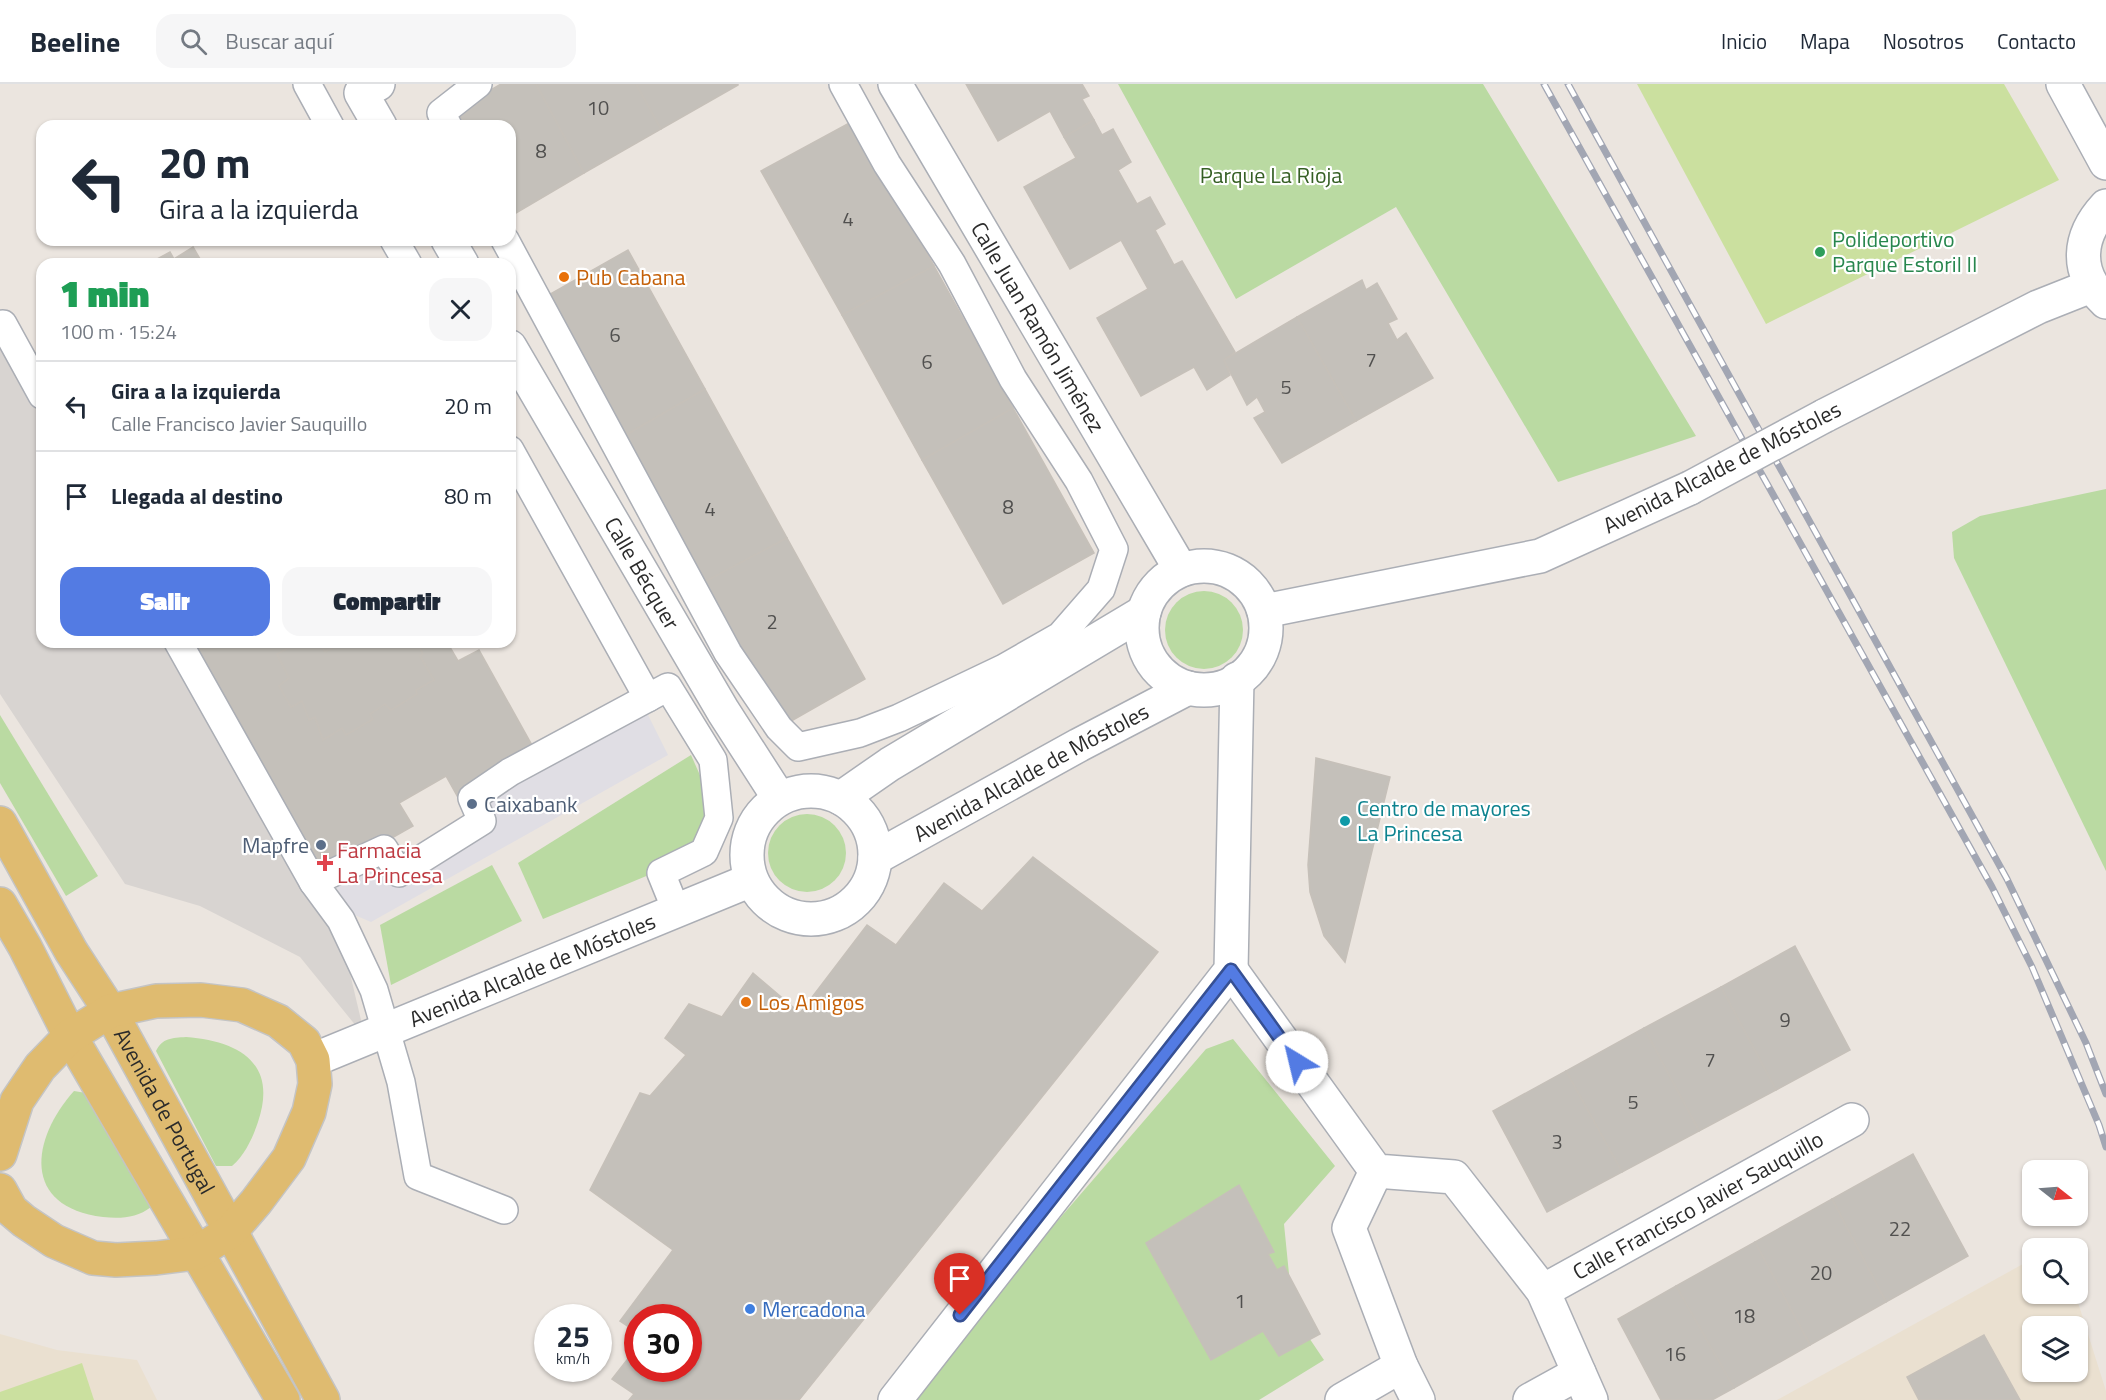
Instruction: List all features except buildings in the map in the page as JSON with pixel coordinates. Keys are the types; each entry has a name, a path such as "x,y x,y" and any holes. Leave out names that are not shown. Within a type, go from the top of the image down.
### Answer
{"main road":[{"name":"Avenida de Portugal","path":"0,823 71,951 110,1011 323,1400"},
{"name":"Avenida de Portugal","path":"0,904 25,947 70,1036 283,1400"},
{"path":"0,1154 17,1101 40,1067 70,1036 110,1011 156,1001 201,1000 242,1005 278,1021 304,1042 313,1060 315,1084 309,1112 289,1158 231,1231 196,1253 116,1260 93,1258 54,1241 24,1221 11,1210 0,1190"}],"street":[{"path":"307,84 327,120"},
{"path":"377,120 361,93 378,84"},
{"path":"445,120 441,113 478,84"},
{"path":"516,260 728,653 779,728 798,747 860,733 899,718 1004,668 1059,636 1101,589 1114,549 1079,481 1013,379 952,264 888,164 843,84"},
{"name":"Calle Juan Ramón Jiménez","path":"895,84 1180,570"},
{"path":"2063,84 2106,163"},
{"path":"2099,294 2084,265 2084,244 2091,223 2106,206"},
{"name":"Avenida Alcalde de Móstoles","path":"1264,611 1540,555 1690,488 1824,416 2038,307 2099,294"},
{"path":"3,324 36,383"},
{"name":"Calle Bécquer","path":"516,357 723,711 779,798"},
{"path":"516,460 658,692 713,760 719,818 704,852 661,873 676,910"},
{"path":"1200,566 1221,568 1240,577 1255,592 1264,611 1266,631 1262,650 1252,666 1238,679 1222,687 1205,690 1188,688 1170,680 1156,667 1146,650 1142,631 1144,612 1152,594 1164,580 1180,570 1200,566"},
{"path":"841,798 890,764 1144,612"},
{"path":"181,648 313,882 341,920 374,990 401,1083 418,1176 504,1210"},
{"path":"313,882 384,849 399,873 482,821 472,798 520,767 728,653"},
{"path":"895,1400 1231,970 1238,679"},
{"name":"Avenida Alcalde de Móstoles","path":"875,858 1079,745 1188,688"},
{"path":"799,791 821,791 841,798 860,813 872,834 875,858 870,879 859,898 842,911 822,919 800,919 780,912 762,898 751,880 746,857 750,834 761,813 779,798 799,791"},
{"name":"Avenida Alcalde de Móstoles","path":"313,1060 751,880"},
{"path":"1231,970 1376,1171 1454,1177 1543,1292 1585,1386 1530,1400"},
{"name":"Calle Francisco Javier Sauquillo","path":"1543,1292 1852,1120"},
{"path":"1376,1171 1349,1228 1401,1366 1418,1400"},
{"path":"1342,1400 1401,1366"}],"shaded area":[{"path":"0,326 36,385 36,648 183,648 340,931 365,1037 300,957 200,906 125,884 0,694"},
{"path":"640,699 668,755 371,922 350,913 332,879 384,849 399,873 482,821 472,798"},
{"path":"2022,1265 2022,1304 2078,1304 2082,1316 2022,1316 2022,1382 2088,1382 2088,1334 2106,1391 2106,1400 1777,1400"},
{"path":"0,1334 57,1350 137,1360 157,1400 0,1400"}],"green space":[{"name":"Parque La Rioja","path":"1118,84 1483,84 1696,436 1558,482 1396,207 1236,299"},
{"name":"Polideportivo Parque Estoril II","path":"1637,84 2004,84 2059,180 1766,324"},
{"path":"2106,489 2106,871 1954,558 1952,532 1980,516"},
{"path":"1204,591 1219,594 1232,602 1240,615 1243,630 1240,645 1232,658 1219,666 1204,669 1189,666 1176,658 1168,645 1165,630 1168,615 1176,602 1189,594"},
{"path":"0,715 98,876 66,896 0,783"},
{"path":"691,755 719,818 704,852 543,919 518,863"},
{"path":"799,814 815,814 829,820 840,831 846,845 846,861 840,875 829,886 815,892 799,892 785,886 774,875 768,861 768,845 774,831 785,820"},
{"path":"492,865 522,921 391,985 380,925"},
{"path":"186,1037 205,1039 237,1050 258,1070 263,1084 263,1102 254,1134 241,1157 232,1166 216,1166 156,1051 164,1041"},
{"path":"1233,1039 1335,1166 1284,1224 1293,1314 1324,1360 1259,1400 903,1400 1206,1049"},
{"path":"74,1091 86,1093 151,1207 146,1211 134,1216 116,1218 76,1211 58,1200 46,1185 42,1168 43,1149 49,1130"},
{"path":"82,1363 94,1400 0,1400 0,1392"}],"railway":[{"path":"1544,84 1992,887 2032,967 2099,1125 2106,1147"},
{"path":"1568,84 2007,879 2086,1043 2106,1094"}],"place":[{"name":"Polideportivo Parque Estoril II","path":"1820,252"},
{"name":"Pub Cabana","path":"564,277"},
{"name":"Caixabank","path":"472,804"},
{"name":"Centro de mayores La Princesa","path":"1345,821"},
{"name":"Mapfre","path":"321,845"},
{"name":"Farmacia La Princesa","path":"325,863"},
{"name":"Los Amigos","path":"746,1002"},
{"name":"Mercadona","path":"750,1309"}],"route":[{"path":"960,1315 1231,970 1297,1062"}]}
